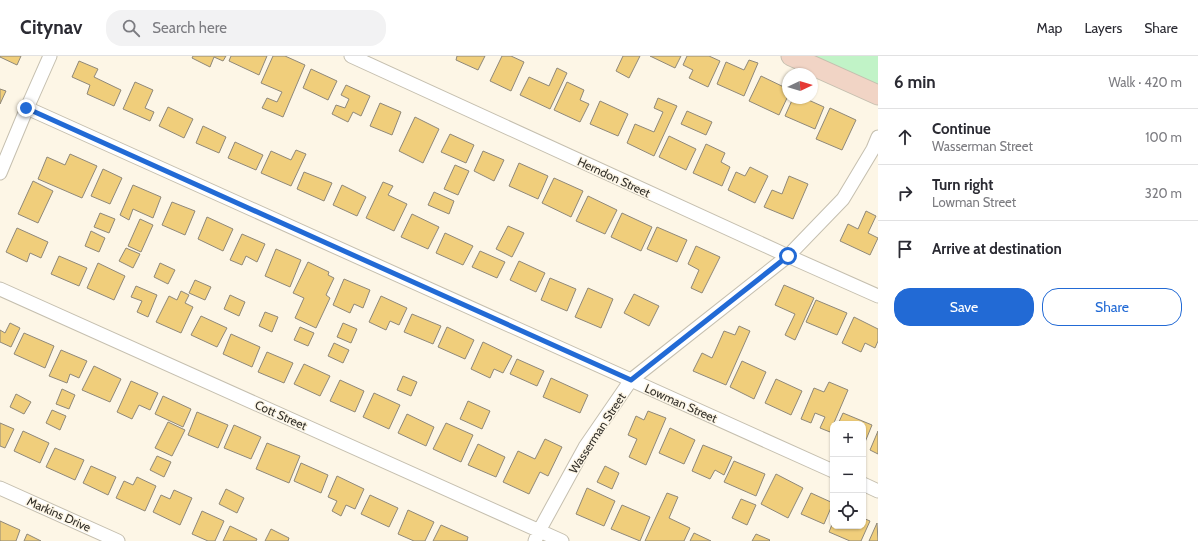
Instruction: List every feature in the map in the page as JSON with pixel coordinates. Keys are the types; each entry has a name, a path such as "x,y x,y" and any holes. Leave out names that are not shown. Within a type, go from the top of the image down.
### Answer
{"street":[{"path":"0,174 26,108 50,56"},
{"name":"Herndon Street","path":"351,56 878,296"},
{"path":"791,56 878,95"},
{"name":"Lowman Street","path":"26,108 830,470"},
{"name":"Wasserman Street","path":"537,536 585,447 631,380 788,256 843,199 878,137"},
{"name":"Cott Street","path":"0,290 537,536 562,541"},
{"path":"866,485 878,491"},
{"name":"Markins Drive","path":"0,488 118,541"}],"green space":[{"path":"812,56 878,56 878,86"}],"building":[{"path":"0,56 21,56 17,65"},
{"path":"193,56 226,56 223,61 214,57 210,67 192,58"},
{"path":"231,56 267,56 259,75 229,61"},
{"path":"273,56 285,56 305,65 283,117 262,108 267,98 277,102 282,92 261,83"},
{"path":"457,56 485,56 478,70 456,60"},
{"path":"502,56 511,56 524,62 511,91 490,81"},
{"path":"623,56 640,56 629,78 616,71"},
{"path":"650,56 681,56 675,68"},
{"path":"687,56 709,56 720,61 708,87 689,78 693,70 683,65"},
{"path":"749,60 758,63 744,96 717,84 726,62 744,70"},
{"path":"79,61 98,69 94,77 121,90 114,106 87,94 90,85 72,77"},
{"path":"557,68 567,73 550,109 520,95 529,77 549,86"},
{"path":"311,69 337,81 328,100 303,88"},
{"path":"761,76 782,86 782,104 784,104 779,115 749,101"},
{"path":"135,82 153,90 145,108 154,112 150,121 123,109"},
{"path":"567,82 584,90 580,100 589,104 580,122 554,110"},
{"path":"346,85 370,96 361,116 353,112 348,122 332,114 336,105 345,108 349,99 341,95"},
{"path":"0,89 6,91 0,104"},
{"path":"658,98 677,106 654,156 627,143 635,124 654,132 663,112 654,108"},
{"path":"600,101 628,114 618,136 590,124"},
{"path":"380,103 401,112 392,135 370,126"},
{"path":"790,104 817,104 824,107 815,129 785,116"},
{"path":"168,107 193,119 184,138 159,126"},
{"path":"830,108 856,120 842,150 816,139"},
{"path":"687,111 712,122 706,135 681,124"},
{"path":"415,117 439,129 423,163 399,151"},
{"path":"203,126 226,137 219,153 196,143"},
{"path":"450,134 474,145 466,163 441,152"},
{"path":"669,136 696,149 686,170 659,157"},
{"path":"235,142 263,155 256,170 228,158"},
{"path":"706,144 725,153 721,162 730,167 722,186 693,173"},
{"path":"296,150 306,154 291,186 261,173 271,151 291,160"},
{"path":"483,151 504,160 494,181 474,171"},
{"path":"70,154 97,166 82,198 38,179 47,157 65,165"},
{"path":"519,163 548,176 538,199 509,186"},
{"path":"455,165 469,171 458,195 444,189"},
{"path":"750,167 768,176 755,203 728,190 736,172 745,176"},
{"path":"103,169 122,178 110,204 91,196"},
{"path":"304,172 332,183 324,201 297,189"},
{"path":"789,176 808,184 793,219 764,207 772,190 782,194"},
{"path":"554,178 583,191 571,217 542,203"},
{"path":"33,181 53,191 38,223 18,214"},
{"path":"383,182 393,186 388,195 407,204 394,231 366,218"},
{"path":"133,185 161,197 153,218 133,209 129,220 120,215"},
{"path":"342,185 366,197 357,216 333,205"},
{"path":"434,192 454,201 449,214 428,205"},
{"path":"588,196 617,210 605,234 576,221"},
{"path":"172,202 195,211 185,235 162,225"},
{"path":"866,211 876,216 868,233 878,238 870,255 840,241 848,224 858,229"},
{"path":"100,213 115,219 109,233 94,227"},
{"path":"622,213 652,227 641,251 611,237"},
{"path":"412,214 439,227 428,249 401,237"},
{"path":"207,217 233,229 223,251 198,239"},
{"path":"140,219 153,225 141,252 128,246"},
{"path":"508,226 524,233 512,257 496,249"},
{"path":"657,227 687,240 677,262 647,249"},
{"path":"17,228 48,242 41,258 30,253 27,262 6,252"},
{"path":"91,231 105,238 99,252 85,246"},
{"path":"445,233 473,246 463,265 436,253"},
{"path":"242,234 265,244 257,262 246,256 242,265 230,260"},
{"path":"696,246 720,257 702,293 691,288 699,270 688,264"},
{"path":"126,248 140,254 133,268 119,261"},
{"path":"276,249 301,260 290,287 265,276"},
{"path":"480,251 505,262 497,278 472,267"},
{"path":"59,256 87,268 79,286 51,274"},
{"path":"519,261 545,273 536,292 510,280"},
{"path":"308,262 329,272 328,275 334,278 326,295 330,298 316,328 295,318 304,298 293,293"},
{"path":"98,263 125,276 114,300 87,288"},
{"path":"160,263 175,270 168,284 154,277"},
{"path":"550,278 576,289 567,311 541,300"},
{"path":"344,279 370,290 363,308 354,304 350,313 333,305"},
{"path":"195,280 211,287 205,300 189,293"},
{"path":"784,285 814,298 795,340 785,335 795,314 775,305"},
{"path":"136,286 157,295 148,317 137,312 142,301 131,297"},
{"path":"588,288 613,299 601,328 575,317"},
{"path":"181,291 189,295 185,303 193,307 181,333 156,322 169,296 177,300"},
{"path":"634,294 659,306 649,326 624,313"},
{"path":"230,295 245,302 239,316 224,309"},
{"path":"381,296 407,308 399,325 390,321 386,330 369,322"},
{"path":"816,300 847,313 837,335 806,322"},
{"path":"265,312 278,317 272,332 259,326"},
{"path":"412,314 441,326 433,344 404,332"},
{"path":"201,316 227,328 217,347 191,335"},
{"path":"854,317 878,329 878,341 875,348 865,343 861,352 842,343"},
{"path":"10,323 20,328 11,347 0,342 0,330 5,333"},
{"path":"343,323 357,329 351,343 337,337"},
{"path":"739,326 750,331 726,385 693,371 702,353 712,358 724,331 735,335"},
{"path":"300,327 314,333 308,346 294,340"},
{"path":"447,327 474,340 465,359 438,347"},
{"path":"24,333 54,346 45,368 14,354"},
{"path":"231,334 260,347 252,367 223,354"},
{"path":"483,342 512,356 503,373 494,369 490,378 471,369"},
{"path":"334,343 349,350 343,363 328,356"},
{"path":"61,350 87,361 79,378 70,374 67,383 49,376"},
{"path":"267,352 293,363 284,383 258,372"},
{"path":"517,359 544,371 537,386 510,374"},
{"path":"742,361 766,372 754,399 730,387"},
{"path":"304,364 330,376 320,396 294,384"},
{"path":"94,366 121,379 110,402 82,390"},
{"path":"403,376 417,382 411,396 397,390"},
{"path":"551,378 588,395 580,413 543,397"},
{"path":"776,379 802,391 791,415 765,403"},
{"path":"340,380 364,391 355,412 330,401"},
{"path":"131,381 158,393 150,410 139,405 132,419 117,412"},
{"path":"829,382 848,390 835,421 830,421 830,432 820,428 825,417 815,413 811,423 801,419 814,388 824,392"},
{"path":"62,389 75,395 69,409 56,404"},
{"path":"374,393 400,405 389,429 363,417"},
{"path":"16,394 31,402 24,414 10,407"},
{"path":"163,396 191,409 183,427 155,414"},
{"path":"468,401 490,411 482,429 460,419"},
{"path":"52,410 66,416 60,430 46,423"},
{"path":"648,411 666,418 646,465 629,457 637,439 628,435 636,416 644,420"},
{"path":"197,412 228,425 218,448 188,435"},
{"path":"843,413 862,421 839,421"},
{"path":"407,414 434,427 426,446 398,433"},
{"path":"168,422 185,430 172,456 155,448"},
{"path":"0,423 14,429 5,448 0,446"},
{"path":"446,423 473,435 461,462 433,449"},
{"path":"866,423 872,425 866,440"},
{"path":"234,425 261,437 251,459 224,448"},
{"path":"670,428 695,440 684,464 659,453"},
{"path":"23,431 49,443 40,463 14,451"},
{"path":"878,431 878,454 870,450"},
{"path":"545,439 562,447 548,476 540,472 529,494 503,482 518,451 535,459"},
{"path":"267,443 300,456 289,483 256,469"},
{"path":"478,444 505,457 496,477 468,465"},
{"path":"703,445 732,457 724,475 715,470 710,479 692,471"},
{"path":"55,448 84,460 75,480 46,467"},
{"path":"157,456 171,462 164,477 150,470"},
{"path":"734,461 765,474 756,496 724,482"},
{"path":"301,463 328,475 321,493 294,481"},
{"path":"91,466 116,477 108,495 83,483"},
{"path":"605,466 619,473 612,489 597,482"},
{"path":"776,474 803,488 788,518 761,504"},
{"path":"337,476 364,489 355,509 346,505 341,516 332,511 337,501 328,497"},
{"path":"137,477 156,486 145,511 116,498 124,481 133,485"},
{"path":"587,488 615,501 604,526 576,514"},
{"path":"226,489 244,498 237,513 219,504"},
{"path":"174,490 192,498 180,525 153,512 161,495 170,499"},
{"path":"667,493 678,497 669,518 690,528 684,541 645,541"},
{"path":"811,493 830,502 830,510 824,524 801,514"},
{"path":"370,495 398,508 389,527 361,514"},
{"path":"741,499 756,505 747,525 732,518"},
{"path":"622,505 650,517 640,541 611,529"},
{"path":"408,510 434,522 425,541 414,541 398,534"},
{"path":"202,511 224,521 215,541 208,541 192,534"},
{"path":"866,519 870,521 861,541 850,541 829,532 830,529 866,529"},
{"path":"0,521 20,530 16,541 0,541"},
{"path":"877,523 878,541 869,541"},
{"path":"441,525 468,537 467,541 433,541"},
{"path":"230,526 257,539 256,541 223,541"},
{"path":"271,529 289,538 288,541 265,541"},
{"path":"694,533 711,541 690,541"},
{"path":"27,534 41,541 24,541"},
{"path":"756,534 770,540 752,541"}],"route":[{"path":"26,108 631,380 788,256"}]}
